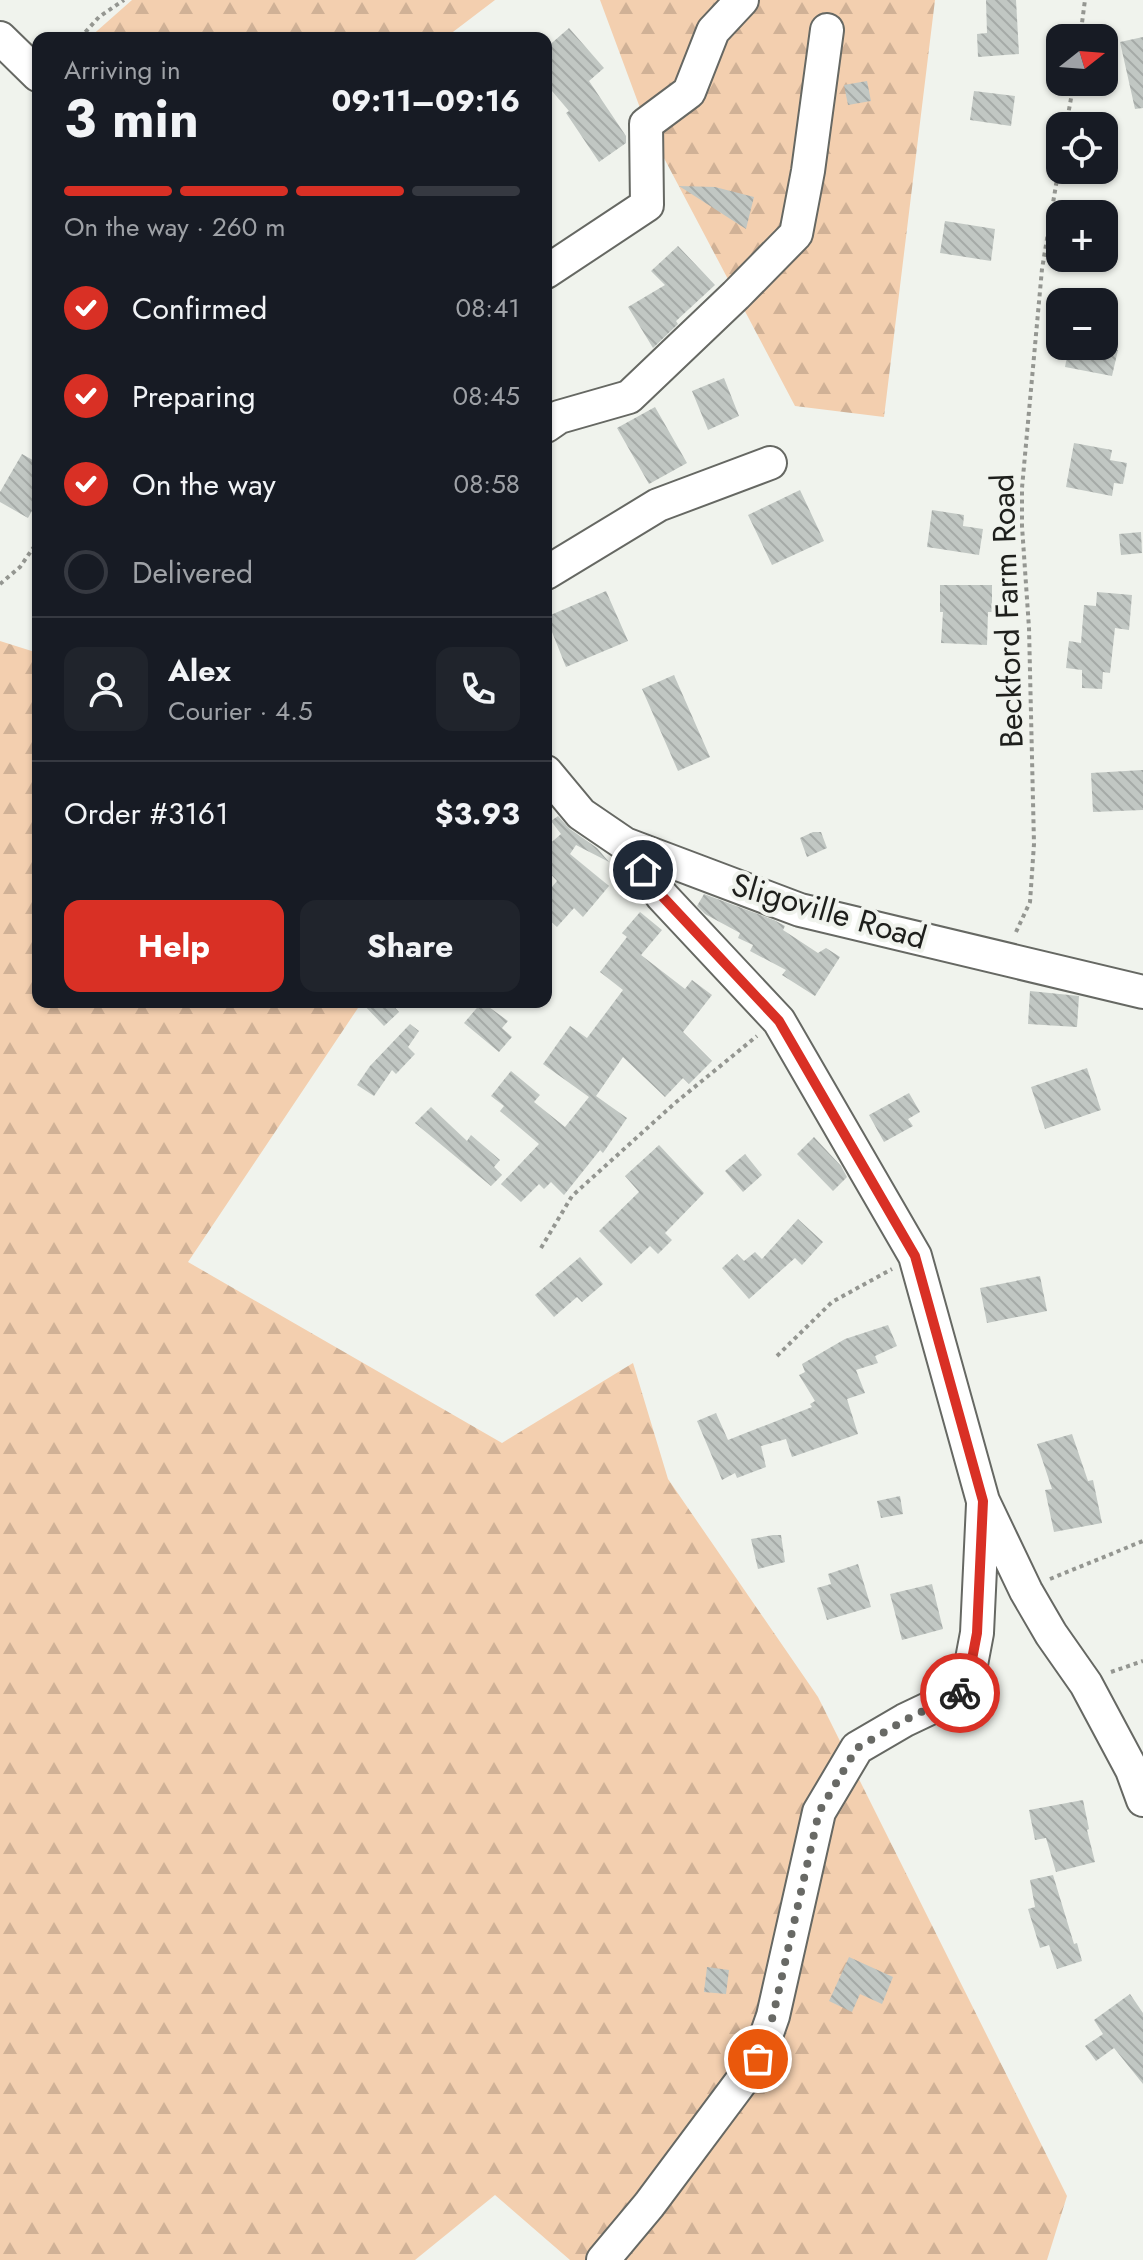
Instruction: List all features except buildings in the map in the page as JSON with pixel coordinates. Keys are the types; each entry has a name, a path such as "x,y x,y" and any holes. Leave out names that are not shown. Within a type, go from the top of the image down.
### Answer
{"street":[{"path":"552,268 647,205 646,124 689,92 713,31 742,0"},
{"path":"552,422 559,417 629,397 796,234 827,30"},
{"path":"0,38 32,69"},
{"path":"552,569 658,505 770,463"},
{"name":"Sligoville Road","path":"552,779 581,814 625,844 800,910 1143,992"},
{"path":"625,844 662,896 779,1021 915,1256 983,1501 1026,1591 1086,1684 1132,1770 1143,1800"},
{"path":"603,2260 649,2205 758,2059 773,2016 819,1812 857,1748 905,1720 966,1691 977,1633 983,1501"}],"path":[{"path":"85,32 99,17 124,0"},
{"path":"1082,24 1085,0"},
{"name":"Beckford Farm Road","path":"998,957 1019,928 1030,902 1034,844 1034,754 1022,488 1042,269 1056,184"},
{"path":"0,584 20,567 32,550"},
{"path":"541,1248 572,1196 675,1103 779,1021"},
{"path":"777,1356 832,1302 915,1256"},
{"path":"1026,1591 1143,1541"},
{"path":"1086,1684 1143,1661"}],"green space":[{"path":"132,0 495,0 453,32 96,32"},
{"path":"600,0 935,0 884,417 795,406 646,124"},
{"path":"0,641 32,651 32,1008 358,1008 188,1262 502,1443 633,1363 668,1479 818,1697 1067,2196 1047,2260 570,2260 495,2195 415,2260 0,2260"}],"way so far":[{"path":"758,2059 773,2016 819,1812 857,1748 960,1693"}],"route":[{"path":"643,870 662,896 779,1021 915,1256 983,1501 977,1633 966,1691 960,1693"}]}
